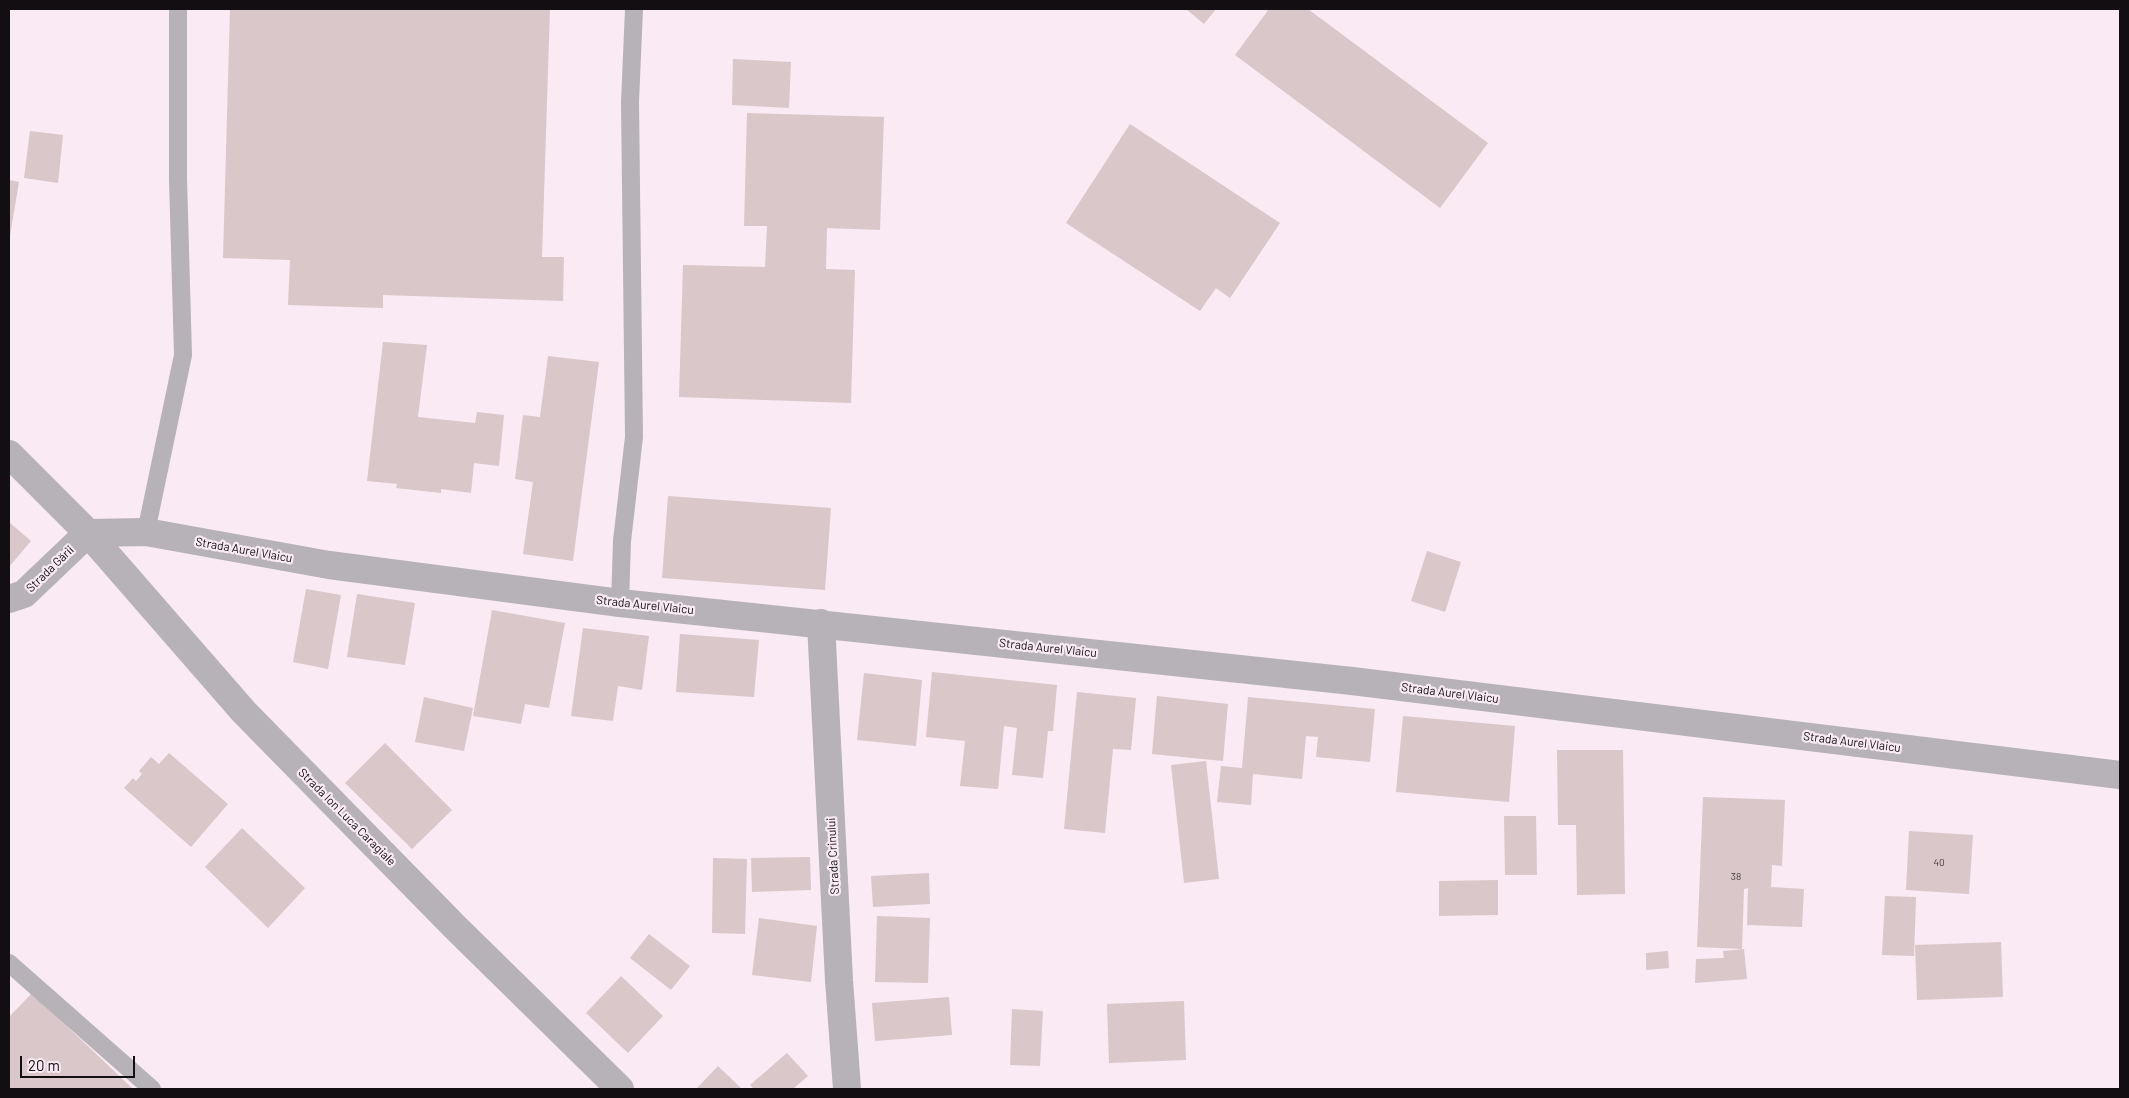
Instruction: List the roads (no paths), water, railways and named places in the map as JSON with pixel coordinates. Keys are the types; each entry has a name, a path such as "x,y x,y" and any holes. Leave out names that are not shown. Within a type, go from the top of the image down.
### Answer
{"street":[{"path":"9,454 88,533"},
{"name":"Strada Aurel Vlaicu","path":"88,533 146,532 329,565 620,603 1352,681 2120,775"},
{"name":"Strada Gării","path":"9,599 24,594 88,533"},
{"name":"Strada Ion Luca Caragiale","path":"88,533 244,712 448,920 620,1089"},
{"name":"Strada Crinului","path":"821,623 839,980 847,1089"}],"lane":[{"path":"146,532 183,355 178,180 178,9"},
{"path":"620,603 622,541 634,437 630,102 634,9"},
{"path":"9,963 152,1089"}]}
